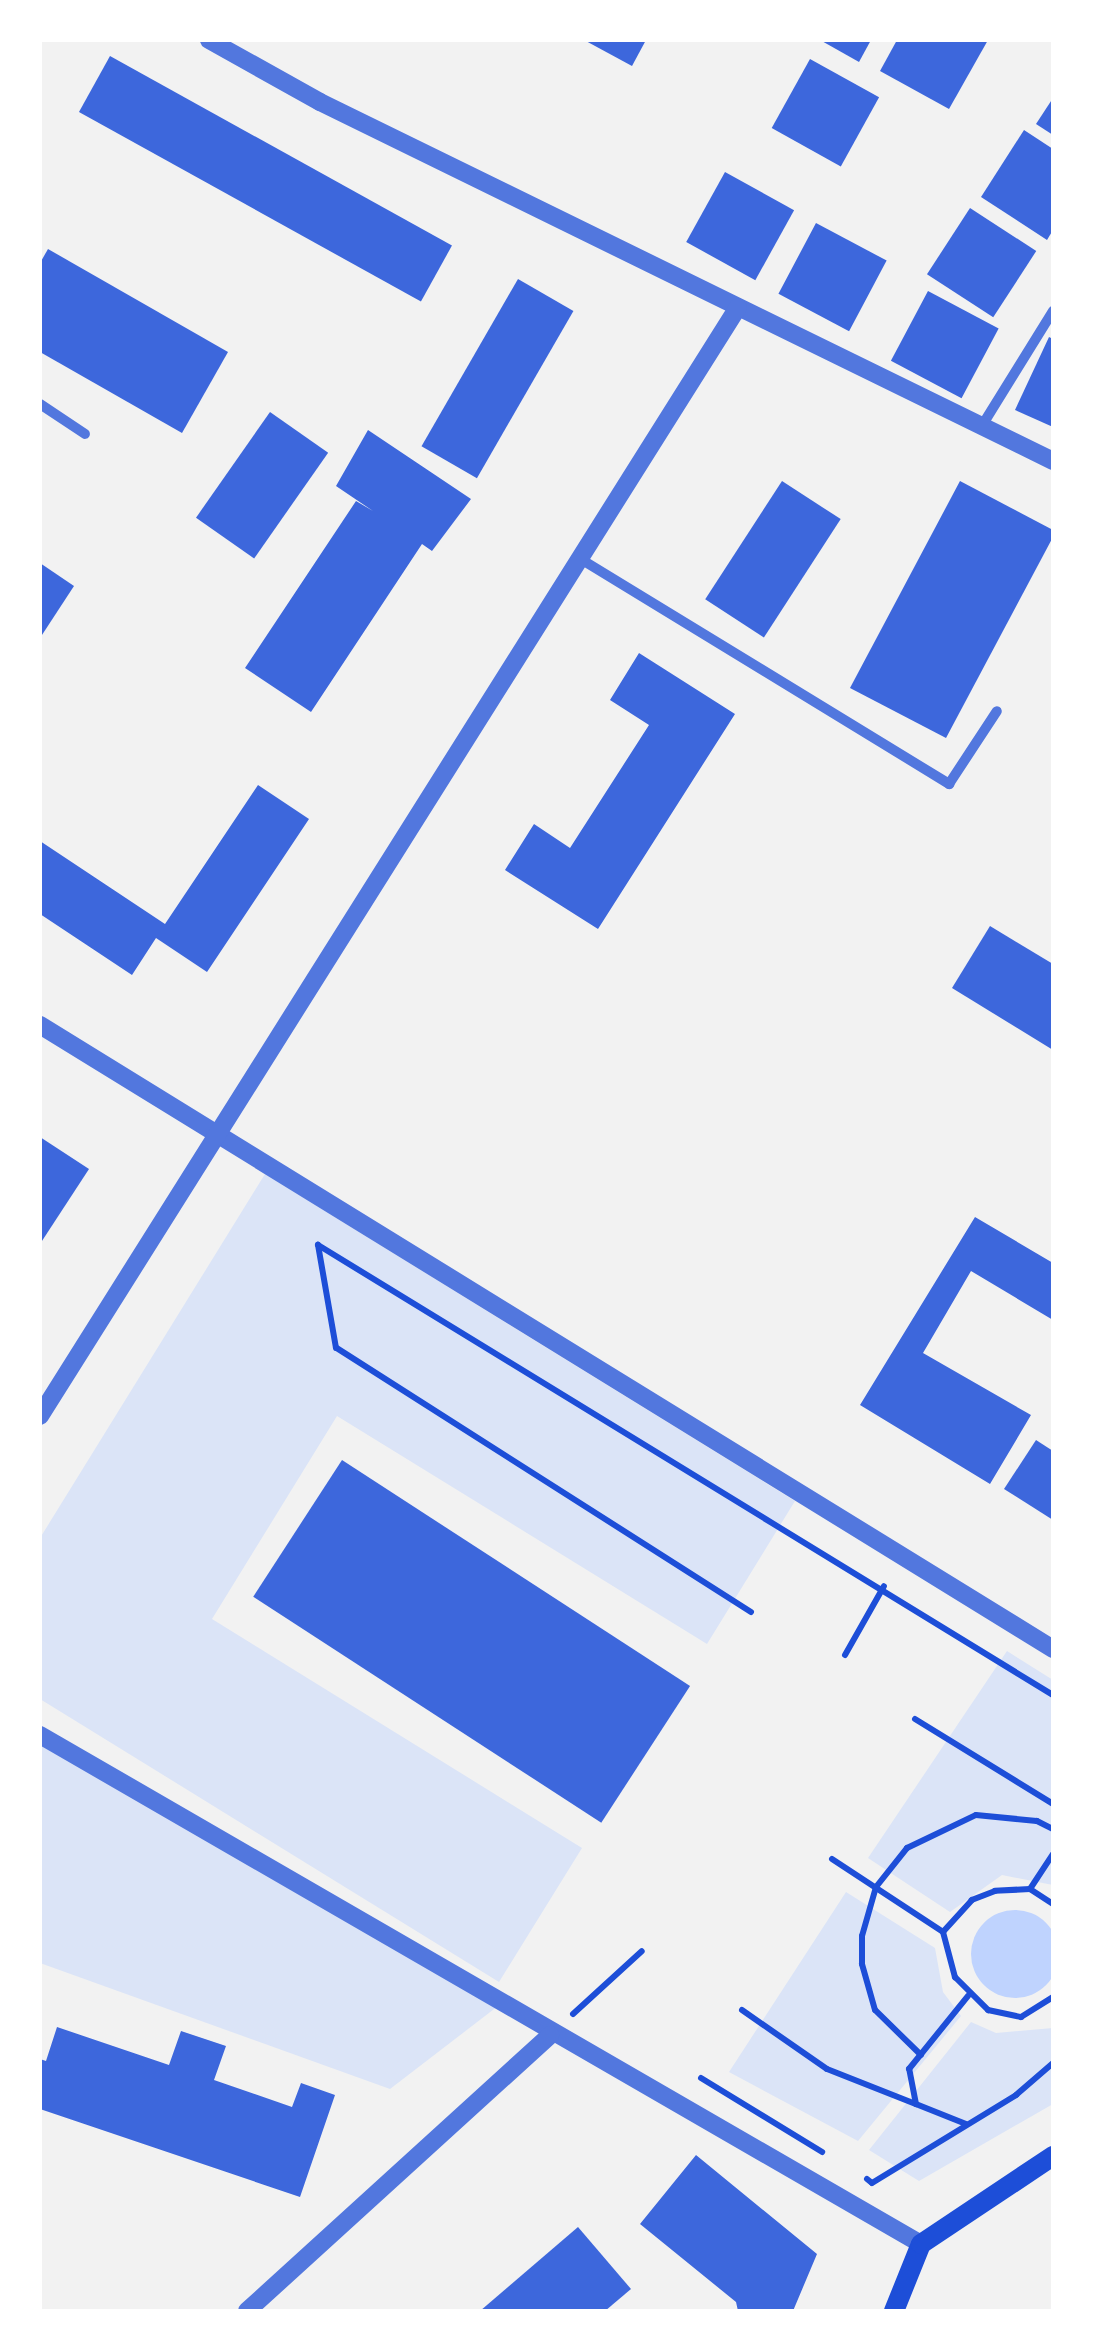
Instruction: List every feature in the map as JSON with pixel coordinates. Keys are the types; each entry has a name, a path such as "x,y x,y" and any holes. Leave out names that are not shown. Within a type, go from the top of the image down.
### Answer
{"main road":[{"path":"894,2311 922,2244 1053,2156"}],"street":[{"path":"210,40 320,102 1053,461"},
{"path":"40,1416 738,308"},
{"path":"983,424 1053,311"},
{"path":"40,404 85,434"},
{"path":"580,558 950,784 996,711"},
{"path":"40,1025 217,1130 1053,1648"},
{"path":"40,1735 550,2035 922,2244"},
{"path":"247,2311 550,2035"}],"path":[{"path":"750,1612 336,1348 318,1245 884,1586 1053,1695"},
{"path":"845,1655 902,1555"},
{"path":"915,1720 1053,1804"},
{"path":"920,2055 875,2010 862,1964 862,1936 876,1888 907,1848 976,1815 1036,1821 1053,1830"},
{"path":"1030,1889 1053,1854"},
{"path":"832,1858 943,1932 955,1977 968,1996 1020,2017 1053,1996"},
{"path":"943,1932 972,1900 1030,1889 1053,1904"},
{"path":"550,2035 642,1951"},
{"path":"916,2104 909,2069 968,1996"},
{"path":"742,2010 826,2070 967,2125"},
{"path":"857,2173 872,2182 967,2125 1053,2063"},
{"path":"701,2078 826,2154"}],"shaded area":[{"path":"265,1174 795,1501 707,1644 337,1416 212,1619 582,1848 499,1982 40,1699 40,1538"},
{"path":"1007,1651 1053,1680 1053,1885 1002,1875 950,1912 868,1858"},
{"path":"40,1729 498,2006 390,2089 40,1963"},
{"path":"846,1892 935,1948 943,1992 961,2016 858,2141 729,2072"},
{"path":"971,2022 996,2033 1053,2028 1053,2104 919,2181 869,2150"}],"water":[{"path":"1015,1910 1032,1913 1046,1923 1056,1937 1056,1971 1046,1985 1032,1995 1015,1998 998,1995 984,1985 974,1971 971,1954 974,1937 984,1923 998,1913"}],"building":[{"path":"584,40 646,40 632,66"},
{"path":"820,40 871,40 859,62"},
{"path":"897,40 988,40 949,109 880,71"},
{"path":"110,56 452,246 421,302 79,112"},
{"path":"810,59 879,97 841,166 772,128"},
{"path":"1053,98 1053,135 1036,124"},
{"path":"1024,130 1053,149 1053,230 1047,240 981,197"},
{"path":"725,172 794,210 755,280 686,242"},
{"path":"970,208 1036,251 993,317 927,274"},
{"path":"816,223 887,261 849,331 778,294"},
{"path":"48,249 228,352 182,433 40,352 40,263"},
{"path":"518,279 573,311 477,478 422,446"},
{"path":"928,291 999,329 962,398 891,361"},
{"path":"1049,337 1053,339 1053,427 1015,410"},
{"path":"270,412 328,453 254,558 196,518"},
{"path":"368,430 471,499 432,551 422,544 311,712 245,668 356,501 373,511 336,486"},
{"path":"782,481 841,519 764,637 705,599"},
{"path":"960,481 1053,530 1053,537 946,738 850,688"},
{"path":"40,563 74,586 40,638"},
{"path":"639,653 735,714 598,929 505,870 534,824 570,848 649,725 610,700"},
{"path":"258,785 309,819 207,972 156,938 132,975 40,914 40,841 165,924"},
{"path":"990,926 1053,964 1053,1050 952,988"},
{"path":"40,1137 89,1169 40,1244"},
{"path":"975,1217 1053,1263 1053,1320 971,1271 923,1353 1031,1415 990,1484 860,1405"},
{"path":"1036,1440 1053,1451 1053,1520 1004,1489"},
{"path":"342,1460 690,1686 601,1823 253,1597"},
{"path":"57,2027 169,2065 181,2031 226,2046 214,2080 292,2107 301,2083 335,2095 300,2197 40,2109 40,2059 46,2061"},
{"path":"696,2155 817,2254 793,2311 738,2311 736,2302 640,2224"},
{"path":"578,2227 631,2289 605,2311 480,2311"}]}
